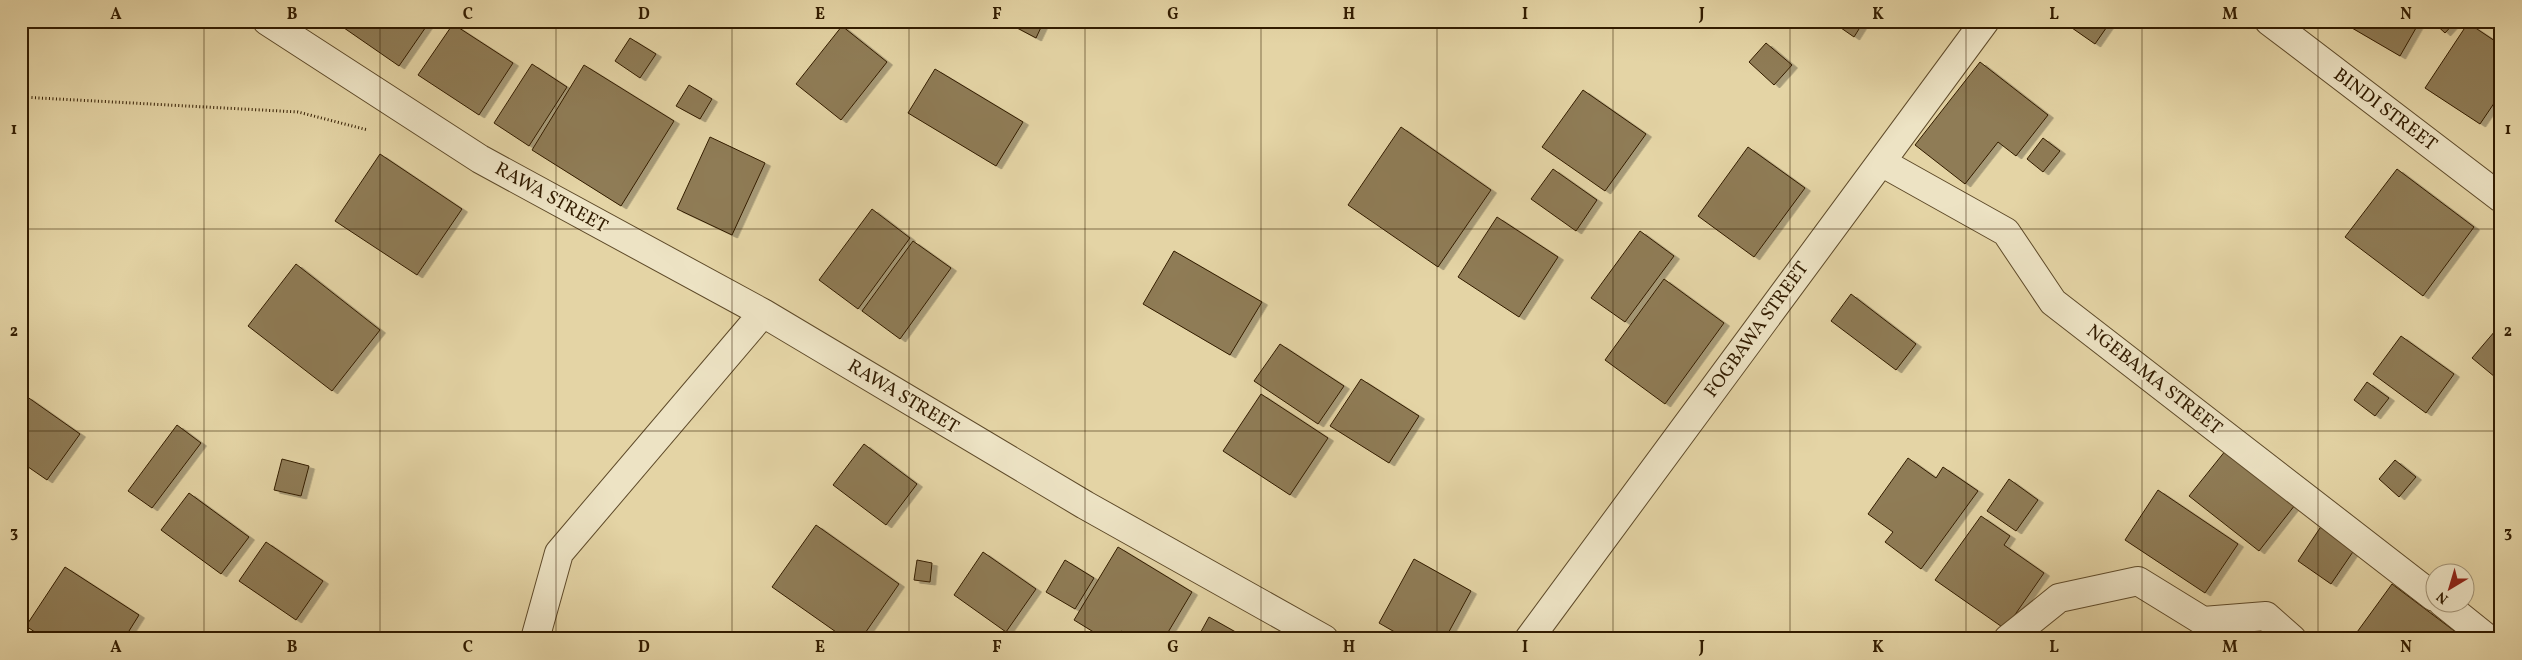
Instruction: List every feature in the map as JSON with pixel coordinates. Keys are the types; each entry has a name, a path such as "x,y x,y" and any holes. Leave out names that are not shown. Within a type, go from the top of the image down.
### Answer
{"street":[{"name":"RAWA STREET","path":"267,21 480,159 762,313 1086,505 1324,639"},
{"name":"FOGBAWA STREET","path":"1529,639 1985,21"},
{"name":"BINDI STREET","path":"2269,21 2501,198"},
{"name":"NGEBAMA STREET","path":"1881,162 2006,232 2053,302 2424,589"},
{"path":"535,639 558,554 762,313"},
{"path":"2008,639 2059,598 2138,581 2203,621 2266,616 2292,639"},
{"path":"2454,612 2488,639"}],"path":[{"path":"21,97 298,112 375,132"}],"building":[{"path":"334,21 430,21 399,66"},
{"path":"1004,21 1044,21 1036,38"},
{"path":"1831,21 1864,21 1854,37"},
{"path":"2062,21 2111,21 2095,44"},
{"path":"2340,21 2420,21 2400,56"},
{"path":"2432,21 2456,21 2445,33"},
{"path":"2468,23 2501,45 2501,93 2480,124 2425,88"},
{"path":"453,24 513,63 479,115 418,75"},
{"path":"842,26 887,62 841,120 796,84"},
{"path":"630,38 656,54 640,78 615,61"},
{"path":"1766,43 1792,65 1774,85 1749,62"},
{"path":"1980,62 2048,115 2016,156 1998,142 1965,184 1915,145"},
{"path":"532,64 567,87 529,146 494,123"},
{"path":"584,65 674,121 621,206 532,150"},
{"path":"935,69 1023,122 996,166 908,113"},
{"path":"689,85 712,99 700,119 676,106"},
{"path":"1583,90 1646,134 1605,191 1542,147"},
{"path":"1401,127 1491,190 1438,267 1348,205"},
{"path":"710,137 765,163 732,235 677,209"},
{"path":"2043,138 2060,151 2043,172 2027,159"},
{"path":"1748,147 1805,188 1754,257 1698,216"},
{"path":"380,154 462,209 417,275 335,221"},
{"path":"1553,169 1597,200 1576,231 1531,199"},
{"path":"2397,169 2474,227 2423,296 2345,237"},
{"path":"872,209 910,238 858,309 819,280"},
{"path":"1497,217 1558,257 1519,317 1458,277"},
{"path":"1640,231 1674,256 1625,322 1591,298"},
{"path":"913,241 951,268 900,339 862,311"},
{"path":"1174,251 1262,302 1230,355 1143,304"},
{"path":"296,264 380,330 332,391 248,326"},
{"path":"1664,279 1724,323 1665,404 1605,360"},
{"path":"1851,294 1916,344 1896,370 1831,321"},
{"path":"2501,324 2501,382 2472,358"},
{"path":"2401,336 2454,374 2426,413 2373,374"},
{"path":"1280,344 1344,386 1318,424 1254,381"},
{"path":"1361,379 1419,416 1389,463 1330,426"},
{"path":"2367,382 2389,398 2375,416 2354,400"},
{"path":"1261,394 1328,438 1290,495 1223,451"},
{"path":"26,396 80,434 47,480 21,462 21,401"},
{"path":"177,425 201,443 152,508 128,491"},
{"path":"864,444 917,484 886,525 833,485"},
{"path":"2226,450 2295,505 2259,551 2189,496"},
{"path":"1908,458 1936,478 1943,467 1978,491 1921,569 1885,542 1893,532 1868,514"},
{"path":"282,459 309,466 301,496 274,490"},
{"path":"2395,460 2416,477 2399,497 2379,479"},
{"path":"2009,479 2038,500 2016,531 1987,511"},
{"path":"2158,490 2238,544 2205,593 2125,540"},
{"path":"189,493 249,537 221,574 161,530"},
{"path":"1981,516 2010,536 2004,545 2044,573 2005,629 1935,580"},
{"path":"2326,519 2359,543 2331,584 2298,561"},
{"path":"816,525 899,584 861,639 846,639 772,587"},
{"path":"266,542 323,581 296,620 239,581"},
{"path":"1118,547 1192,592 1164,639 1134,639 1121,631 1116,639 1105,639 1074,620"},
{"path":"983,552 1036,589 1006,632 954,595"},
{"path":"1414,559 1471,591 1445,639 1407,639 1379,623"},
{"path":"917,560 932,563 930,582 914,580"},
{"path":"1065,560 1094,578 1075,609 1046,592"},
{"path":"65,567 139,615 124,639 45,639 26,626"},
{"path":"2392,584 2424,608 2424,612 2429,612 2465,639 2352,639"},
{"path":"1209,617 1248,639 1197,639"}]}
